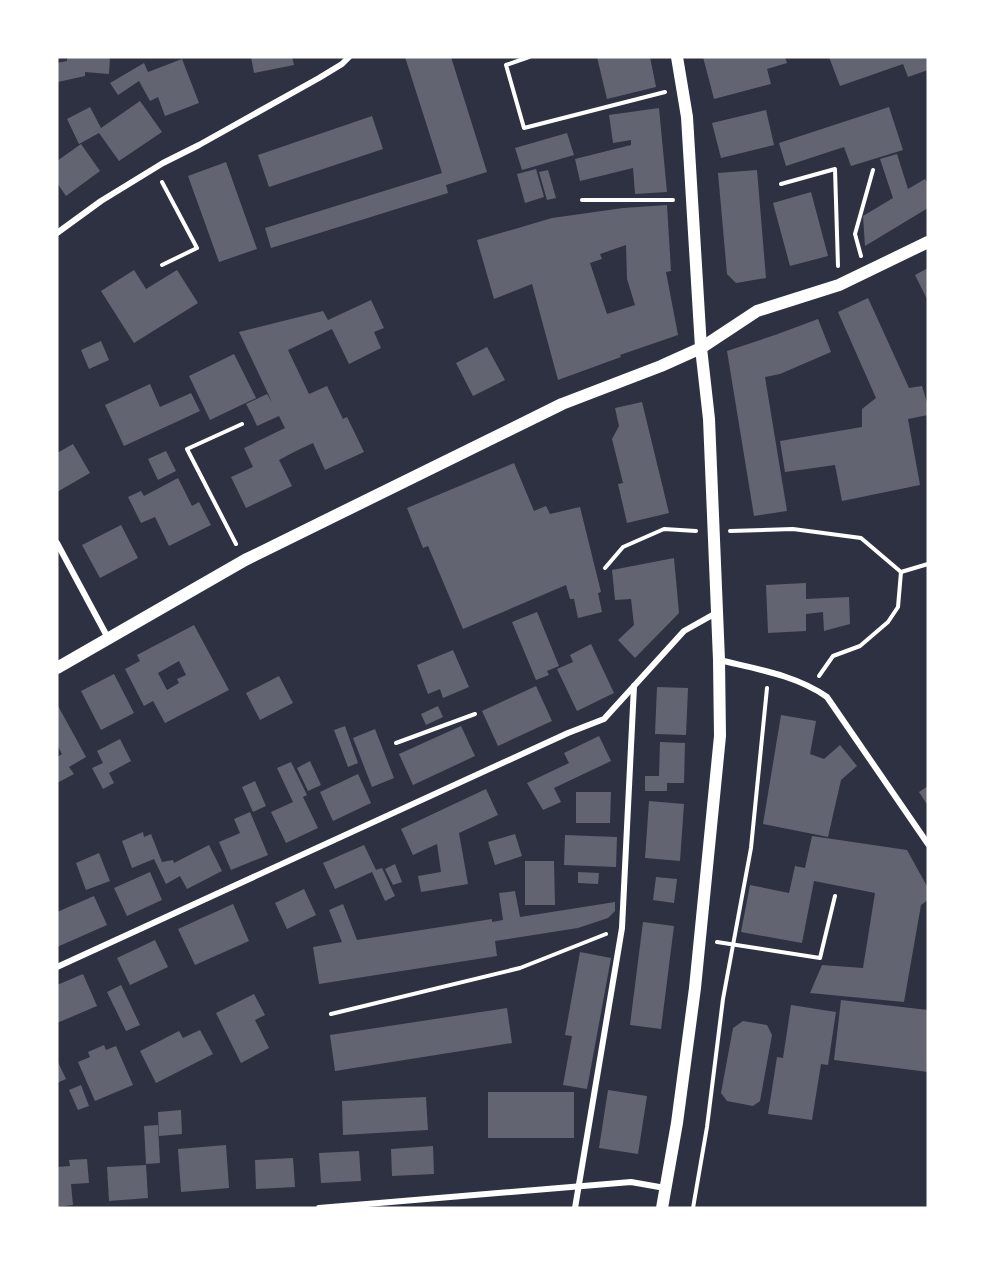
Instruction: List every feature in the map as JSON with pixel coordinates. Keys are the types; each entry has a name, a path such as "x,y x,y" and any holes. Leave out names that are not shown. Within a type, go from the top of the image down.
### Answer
{"main road":[{"path":"662,1208 677,1124 700,939 720,736 709,419 701,348 683,88 677,57"},
{"path":"57,668 245,560 309,531 359,503 562,404 701,348 757,311 839,285 928,242"}],"street":[{"path":"57,233 101,201 154,168 319,78 349,57"},
{"path":"57,543 108,638"},
{"path":"57,967 604,718 684,630 716,613"},
{"path":"719,660 769,672 812,686 827,697 928,844"},
{"path":"575,1208 622,928 634,686"},
{"path":"319,1208 631,1182 666,1188"}],"path":[{"path":"530,57 506,65 525,128 683,88"},
{"path":"154,168 197,248 162,265"},
{"path":"781,184 835,169 839,285"},
{"path":"866,272 855,234 873,170"},
{"path":"582,200 692,200"},
{"path":"242,424 187,449 245,560"},
{"path":"605,568 623,547 664,529 713,532 794,529 861,538 901,572"},
{"path":"901,572 928,564"},
{"path":"812,686 833,656 860,646 888,622 898,607 901,572"},
{"path":"693,1208 707,1127 723,999 751,848 769,672"},
{"path":"396,743 475,714"},
{"path":"700,939 820,958 835,896"},
{"path":"331,1014 520,968 622,928"}],"building":[{"path":"67,57 110,57 109,74 85,72 85,76 58,82 57,63 67,61"},
{"path":"251,57 292,57 294,65 254,73"},
{"path":"405,57 451,57 487,172 446,185 448,193 271,248 265,228 442,173"},
{"path":"597,57 650,57 656,87 607,99"},
{"path":"703,57 785,57 787,63 767,69 771,84 714,99"},
{"path":"829,57 928,57 928,70 908,77 903,64 840,86"},
{"path":"182,59 199,103 165,116 158,97 150,101 139,81 118,95 110,83 144,63 148,72"},
{"path":"140,101 162,132 119,161 99,133 79,144 67,119 90,107 101,128"},
{"path":"889,107 903,150 851,166 844,147 786,166 779,143"},
{"path":"659,108 667,192 635,194 633,168 580,181 575,159 631,145 631,140 613,143 609,115"},
{"path":"766,110 774,145 721,158 712,123"},
{"path":"372,116 383,149 269,187 258,155"},
{"path":"567,133 574,155 522,170 515,148"},
{"path":"81,144 100,171 66,196 57,183 57,161"},
{"path":"897,154 908,189 925,179 928,184 928,208 865,246 863,216 893,198 880,159"},
{"path":"226,162 257,249 219,262 188,176"},
{"path":"536,169 544,197 525,203 517,174"},
{"path":"548,170 556,198 547,200 539,172"},
{"path":"757,170 766,278 736,283 727,274 718,173"},
{"path":"811,192 828,256 790,266 773,203"},
{"path":"667,205 671,271 666,272 678,335 558,380 532,284 494,299 477,240 552,218 623,208","holes":["626,245 627,279 635,305 607,314 590,263 602,259 600,254"]},
{"path":"928,268 928,301 915,275"},
{"path":"134,270 146,289 177,270 198,303 134,343 101,291"},
{"path":"868,298 909,388 922,386 928,406 928,415 908,419 920,485 842,501 835,465 785,472 780,441 862,427 862,409 876,398 838,312"},
{"path":"371,300 384,328 374,332 381,348 349,364 332,329 288,350 309,394 327,386 343,419 347,417 364,452 325,470 313,443 296,451 279,460 292,486 246,508 231,477 253,467 244,448 285,428 279,416 257,426 246,404 267,394 272,402 239,332 323,311 328,320"},
{"path":"818,319 831,352 780,374 765,377 787,511 754,516 727,351"},
{"path":"101,341 109,360 89,369 81,350"},
{"path":"487,347 505,380 473,396 456,363"},
{"path":"234,354 256,398 210,420 189,376"},
{"path":"150,384 160,407 191,393 200,411 124,446 105,405"},
{"path":"642,402 669,513 627,523 618,484 623,483 612,439 619,426 615,408"},
{"path":"73,444 90,473 57,492 57,453"},
{"path":"166,451 176,471 158,480 148,459"},
{"path":"514,463 534,511 546,506 550,514 580,507 601,592 598,593 602,612 578,618 574,599 570,599 566,585 463,629 428,546 423,548 407,508"},
{"path":"178,478 192,506 199,502 211,525 169,546 155,517 141,523 128,497 141,491 144,496"},
{"path":"121,525 138,558 100,578 82,545"},
{"path":"674,558 679,613 635,658 618,640 634,625 631,599 615,600 612,570"},
{"path":"806,583 806,599 849,597 850,624 824,631 823,612 806,614 806,631 768,633 766,585"},
{"path":"537,612 559,666 547,671 549,675 536,680 512,622"},
{"path":"194,625 229,690 165,723 153,701 144,706 125,669 140,661 137,655","holes":["179,661 186,675 177,679 179,683 167,690 158,673"]},
{"path":"591,644 614,693 577,711 557,669 573,662 570,655"},
{"path":"453,650 469,687 443,698 440,689 428,694 417,665"},
{"path":"114,674 134,713 101,730 81,691"},
{"path":"279,676 293,703 260,720 246,693"},
{"path":"536,686 552,721 498,746 482,711"},
{"path":"657,687 688,688 686,735 655,734"},
{"path":"57,704 86,757 69,767 74,774 57,783 57,757 62,754 57,745"},
{"path":"438,706 443,717 426,725 421,714"},
{"path":"781,715 816,721 810,754 824,759 840,745 857,766 841,780 828,837 763,824"},
{"path":"345,726 358,763 348,767 334,730"},
{"path":"461,726 475,756 413,785 399,754"},
{"path":"375,729 394,778 372,787 353,738"},
{"path":"599,736 611,761 554,788 561,802 543,810 527,783 569,763 564,753"},
{"path":"120,739 131,761 109,773 114,783 103,789 92,768 103,763 97,751"},
{"path":"660,742 685,743 684,783 667,783 667,791 645,791 645,776 659,776"},
{"path":"310,761 321,785 308,791 297,768"},
{"path":"291,762 307,795 303,797 318,828 286,843 271,812 293,802 277,768"},
{"path":"358,774 371,803 333,821 320,792"},
{"path":"255,781 266,806 253,812 242,787"},
{"path":"928,786 928,806 919,792"},
{"path":"486,789 498,815 459,833 468,884 421,892 418,876 441,872 437,844 413,855 401,829"},
{"path":"576,792 611,792 610,823 576,823"},
{"path":"649,801 684,804 680,861 645,858"},
{"path":"250,812 268,855 231,870 219,842 240,833 234,819"},
{"path":"143,832 144,837 151,834 162,862 173,860 174,863 209,845 222,871 187,889 180,876 166,884 154,859 132,868 122,841"},
{"path":"515,834 522,856 495,865 488,842"},
{"path":"565,835 617,837 616,867 564,865"},
{"path":"812,836 907,850 928,888 928,900 921,905 904,1002 810,993 822,965 863,968 875,893 814,881 802,943 741,932 750,885 789,893 795,866 805,868"},
{"path":"364,845 376,870 382,868 395,896 385,901 372,872 335,889 323,863"},
{"path":"99,853 110,881 86,890 76,863"},
{"path":"525,861 554,861 555,905 525,905"},
{"path":"395,864 402,882 393,885 385,869"},
{"path":"150,872 162,900 127,916 114,888"},
{"path":"578,872 599,873 598,884 578,883"},
{"path":"656,877 677,879 674,903 653,900"},
{"path":"304,889 316,915 287,929 275,903"},
{"path":"515,891 520,917 615,902 615,911 608,918 578,928 495,941 497,956 319,984 313,947 342,942 329,910 343,904 357,940 492,919 492,922 503,920 499,893"},
{"path":"94,896 107,925 57,947 57,912"},
{"path":"233,904 249,941 195,965 178,929"},
{"path":"643,922 674,926 661,1029 630,1025"},
{"path":"155,940 168,967 130,985 117,958"},
{"path":"580,952 611,958 587,1089 563,1085 572,1036 565,1035"},
{"path":"83,974 97,1006 57,1023 57,985"},
{"path":"121,985 140,1025 126,1031 107,992"},
{"path":"254,994 265,1015 255,1020 269,1048 241,1063 216,1013"},
{"path":"841,1000 928,1010 928,1072 834,1060"},
{"path":"791,1005 836,1012 828,1065 821,1064 812,1120 768,1114 777,1057 783,1058"},
{"path":"507,1008 512,1043 335,1071 330,1035"},
{"path":"743,1021 767,1025 772,1035 760,1101 753,1106 727,1101 721,1093 733,1028"},
{"path":"200,1030 213,1054 156,1083 140,1051 179,1031 183,1038"},
{"path":"104,1045 106,1050 116,1046 133,1085 95,1101 78,1062 90,1057 88,1052"},
{"path":"57,1060 66,1079 57,1083"},
{"path":"81,1085 89,1106 78,1110 69,1090"},
{"path":"608,1090 647,1096 638,1154 599,1148"},
{"path":"488,1092 574,1092 574,1138 488,1138"},
{"path":"426,1097 428,1130 343,1135 342,1101"},
{"path":"181,1110 182,1134 159,1136 158,1112"},
{"path":"158,1125 160,1163 146,1164 144,1126"},
{"path":"226,1145 229,1188 181,1192 178,1149"},
{"path":"433,1146 434,1174 392,1176 391,1149"},
{"path":"359,1151 361,1181 321,1183 319,1153"},
{"path":"293,1158 295,1187 256,1189 255,1160"},
{"path":"87,1159 89,1183 71,1184 73,1205 57,1207 57,1167 70,1166 69,1160"},
{"path":"146,1165 148,1198 109,1201 107,1167"}]}
